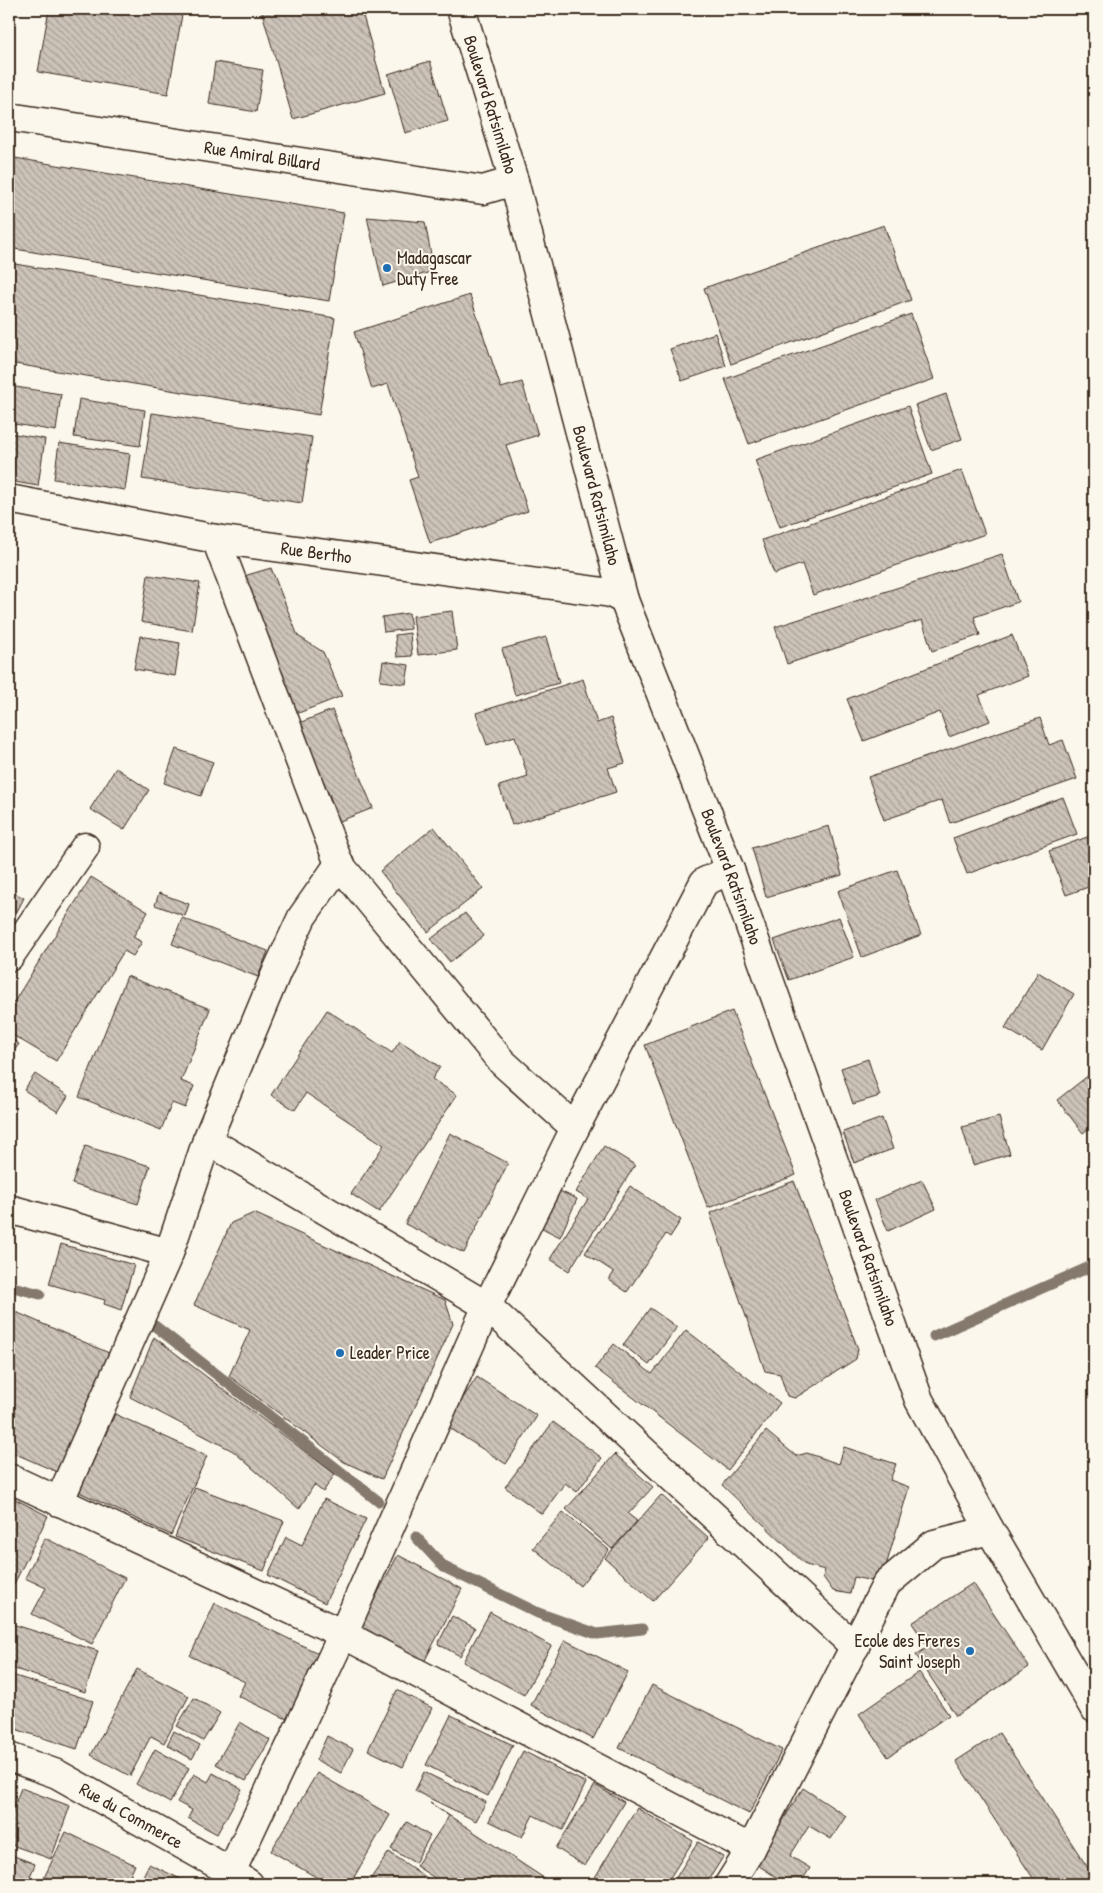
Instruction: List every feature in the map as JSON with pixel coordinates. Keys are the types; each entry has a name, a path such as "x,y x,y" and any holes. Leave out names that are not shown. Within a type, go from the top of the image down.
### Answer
{"street":[{"name":"Boulevard Ratsimilaho","path":"461,9 514,180 624,600 730,870 919,1400 990,1530 1094,1708"},
{"name":"Rue Amiral Billard","path":"9,118 483,190 514,180"},
{"name":"Rue Bertho","path":"9,499 216,539 611,593 624,600"},
{"path":"216,539 339,864 502,1062 575,1128"},
{"path":"9,957 85,847"},
{"path":"59,1502 169,1252 207,1140 274,980 302,917 339,864"},
{"path":"240,1878 343,1634 487,1306 575,1128 704,882 730,870"},
{"path":"207,1140 487,1306 855,1647"},
{"path":"9,1209 169,1252"},
{"path":"9,1478 343,1634 751,1849"},
{"path":"729,1884 751,1849 887,1583 934,1544 990,1530"},
{"name":"Rue du Commerce","path":"9,1757 57,1774 240,1878"}],"building":[{"path":"49,9 183,9 168,94 38,72"},
{"path":"261,9 361,9 385,93 293,119"},
{"path":"430,61 448,121 405,133 388,74"},
{"path":"215,62 263,70 256,112 209,104"},
{"path":"9,157 344,213 329,301 9,248"},
{"path":"367,217 425,222 434,271 383,286"},
{"path":"884,225 911,300 731,364 704,288"},
{"path":"9,263 335,318 319,415 9,363"},
{"path":"470,295 501,388 522,382 538,435 506,445 528,511 430,543 409,480 418,477 388,384 372,389 354,332"},
{"path":"911,314 934,379 749,444 725,379"},
{"path":"715,333 726,366 682,381 670,349"},
{"path":"9,386 61,394 56,431 9,423"},
{"path":"946,394 962,439 931,450 915,405"},
{"path":"79,399 145,410 140,446 74,437"},
{"path":"908,406 932,474 780,527 755,460"},
{"path":"152,413 312,437 302,503 142,479"},
{"path":"9,433 45,439 38,486 9,481"},
{"path":"59,443 130,454 125,490 54,479"},
{"path":"962,470 985,534 813,595 802,564 774,574 762,540"},
{"path":"1002,554 1018,602 974,617 980,635 932,651 922,620 787,664 775,627"},
{"path":"271,568 298,636 323,652 342,696 296,714 244,576"},
{"path":"148,575 200,583 192,631 141,622"},
{"path":"452,611 457,650 418,655 413,616"},
{"path":"409,613 411,629 384,632 382,617"},
{"path":"410,633 412,656 397,657 395,635"},
{"path":"1012,635 1028,676 979,695 990,721 949,737 940,712 864,741 847,699"},
{"path":"140,636 180,643 175,676 134,669"},
{"path":"546,637 559,683 515,695 502,649"},
{"path":"383,661 409,665 406,684 380,681"},
{"path":"583,679 597,723 611,718 625,763 608,768 616,792 512,825 499,786 528,777 515,736 487,745 476,713"},
{"path":"332,710 373,808 340,821 299,723"},
{"path":"1040,718 1049,745 1063,740 1077,779 950,823 942,800 884,820 868,777"},
{"path":"176,749 213,762 201,796 164,783"},
{"path":"116,768 149,790 124,830 90,809"},
{"path":"1063,797 1077,834 967,874 953,838"},
{"path":"829,826 842,875 766,897 752,848"},
{"path":"434,827 483,889 428,932 380,871"},
{"path":"1090,836 1094,846 1094,885 1066,895 1049,851"},
{"path":"897,870 921,935 862,957 838,891"},
{"path":"91,877 148,912 133,937 142,942 133,956 124,951 56,1061 9,1033 9,1010"},
{"path":"9,890 24,898 9,927"},
{"path":"159,893 189,904 185,916 155,905"},
{"path":"465,913 484,936 450,962 431,939"},
{"path":"839,917 854,957 789,980 774,940"},
{"path":"182,918 268,951 258,977 172,944"},
{"path":"1038,972 1074,994 1042,1050 1005,1028"},
{"path":"127,976 210,1009 181,1081 194,1086 185,1108 172,1103 161,1130 79,1097"},
{"path":"327,1010 392,1053 400,1041 440,1067 432,1079 457,1095 379,1212 351,1194 384,1145 306,1093 295,1110 271,1095"},
{"path":"732,1011 796,1175 708,1208 645,1045"},
{"path":"9,1037 19,1044 9,1058"},
{"path":"868,1059 880,1096 853,1104 841,1068"},
{"path":"1094,1071 1094,1124 1083,1133 1057,1100"},
{"path":"35,1074 68,1096 58,1112 24,1090"},
{"path":"999,1117 1010,1154 973,1165 962,1127"},
{"path":"882,1118 893,1149 854,1163 843,1132"},
{"path":"450,1133 508,1163 464,1253 405,1224"},
{"path":"85,1146 150,1166 138,1204 72,1184"},
{"path":"604,1146 635,1165 569,1271 550,1259 588,1199 576,1192"},
{"path":"922,1180 936,1209 888,1231 875,1200"},
{"path":"794,1181 858,1349 856,1359 795,1398 787,1396 780,1374 765,1371 710,1213"},
{"path":"630,1186 681,1220 670,1237 666,1234 627,1292 609,1280 614,1272 585,1253"},
{"path":"553,1188 577,1199 560,1237 536,1225"},
{"name":"Leader Price","path":"254,1213 445,1300 453,1324 382,1479 344,1462 229,1376 250,1330 194,1305 231,1223"},
{"path":"61,1244 134,1265 121,1310 104,1304 105,1300 49,1284"},
{"path":"650,1308 677,1327 649,1365 623,1345"},
{"path":"9,1309 109,1353 57,1472 9,1451"},
{"path":"686,1330 780,1403 728,1470 595,1368 614,1344 652,1374"},
{"path":"154,1337 335,1474 323,1492 314,1485 299,1509 233,1451 130,1397"},
{"path":"477,1377 537,1416 506,1464 445,1425"},
{"path":"115,1414 207,1456 171,1535 79,1492"},
{"path":"553,1422 602,1458 577,1492 565,1483 542,1514 505,1487"},
{"path":"766,1431 796,1456 807,1453 839,1464 844,1447 896,1464 890,1480 909,1487 881,1583 854,1577 850,1594 833,1591 823,1577 825,1570 806,1565 722,1485"},
{"path":"615,1454 653,1487 628,1514 637,1521 612,1549 566,1509"},
{"path":"195,1487 284,1521 264,1571 175,1537"},
{"path":"661,1495 709,1538 653,1601 605,1558"},
{"path":"9,1496 48,1516 9,1594"},
{"path":"324,1499 366,1519 325,1603 268,1575 286,1537 302,1545"},
{"path":"563,1512 609,1550 580,1586 533,1548"},
{"path":"45,1538 125,1578 92,1644 32,1614 46,1588 25,1578"},
{"path":"398,1555 462,1589 424,1662 359,1628"},
{"name":"Ecole des Freres Saint Joseph","path":"973,1583 1029,1667 956,1716 916,1655 928,1647 912,1623"},
{"path":"215,1603 320,1654 287,1719 238,1696 245,1682 190,1656"},
{"path":"490,1612 551,1646 524,1695 463,1662"},
{"path":"452,1616 475,1628 460,1656 438,1644"},
{"path":"9,1623 98,1651 85,1692 9,1667"},
{"path":"565,1640 628,1672 593,1739 531,1705"},
{"path":"137,1669 189,1696 164,1743 151,1736 130,1776 91,1755"},
{"name":"Ecole des Freres Saint Joseph","path":"919,1672 949,1715 888,1757 859,1714"},
{"path":"9,1674 93,1701 77,1749 9,1727"},
{"path":"652,1685 782,1750 749,1814 619,1748"},
{"path":"397,1690 432,1708 403,1767 368,1750"},
{"path":"194,1698 220,1713 203,1741 177,1726"},
{"path":"451,1715 513,1745 488,1796 426,1765"},
{"path":"240,1722 270,1740 246,1781 216,1764"},
{"path":"174,1731 200,1745 192,1759 167,1745"},
{"path":"999,1733 1094,1877 1094,1884 1037,1884 956,1761"},
{"path":"327,1736 353,1749 341,1773 316,1760"},
{"path":"155,1749 189,1768 170,1803 136,1784"},
{"path":"523,1751 586,1783 563,1830 533,1815 522,1837 489,1821"},
{"path":"424,1772 486,1802 476,1821 415,1791"},
{"path":"213,1773 242,1789 217,1834 188,1818 192,1810 177,1802 194,1774 208,1782"},
{"path":"317,1773 390,1815 350,1884 328,1884 271,1851"},
{"path":"595,1785 624,1802 585,1866 556,1848"},
{"path":"21,1788 70,1806 51,1859 9,1844 9,1820"},
{"path":"803,1788 846,1816 831,1839 809,1826 790,1856 810,1868 800,1884 787,1884 756,1864"},
{"path":"430,1803 553,1884 444,1884 416,1866 449,1816"},
{"path":"637,1808 693,1841 666,1884 591,1884"},
{"path":"407,1822 430,1836 415,1863 391,1849"},
{"path":"66,1832 135,1865 126,1884 41,1884"},
{"path":"698,1842 723,1857 706,1884 672,1884"},
{"path":"389,1852 433,1882 431,1884 367,1884"},
{"path":"9,1854 35,1864 27,1884 9,1884"},
{"path":"149,1864 189,1883 190,1884 139,1884"},
{"path":"761,1877 773,1884 757,1884"}],"waterway":[{"path":"934,1336 1094,1265"},
{"path":"9,1286 40,1294"},
{"path":"155,1326 378,1501"},
{"path":"416,1537 444,1567 538,1613 597,1634 642,1629"}],"place":[{"name":"Madagascar Duty Free","path":"387,268"},
{"name":"Leader Price","path":"340,1353"},
{"name":"Ecole des Freres Saint Joseph","path":"970,1651"}]}
